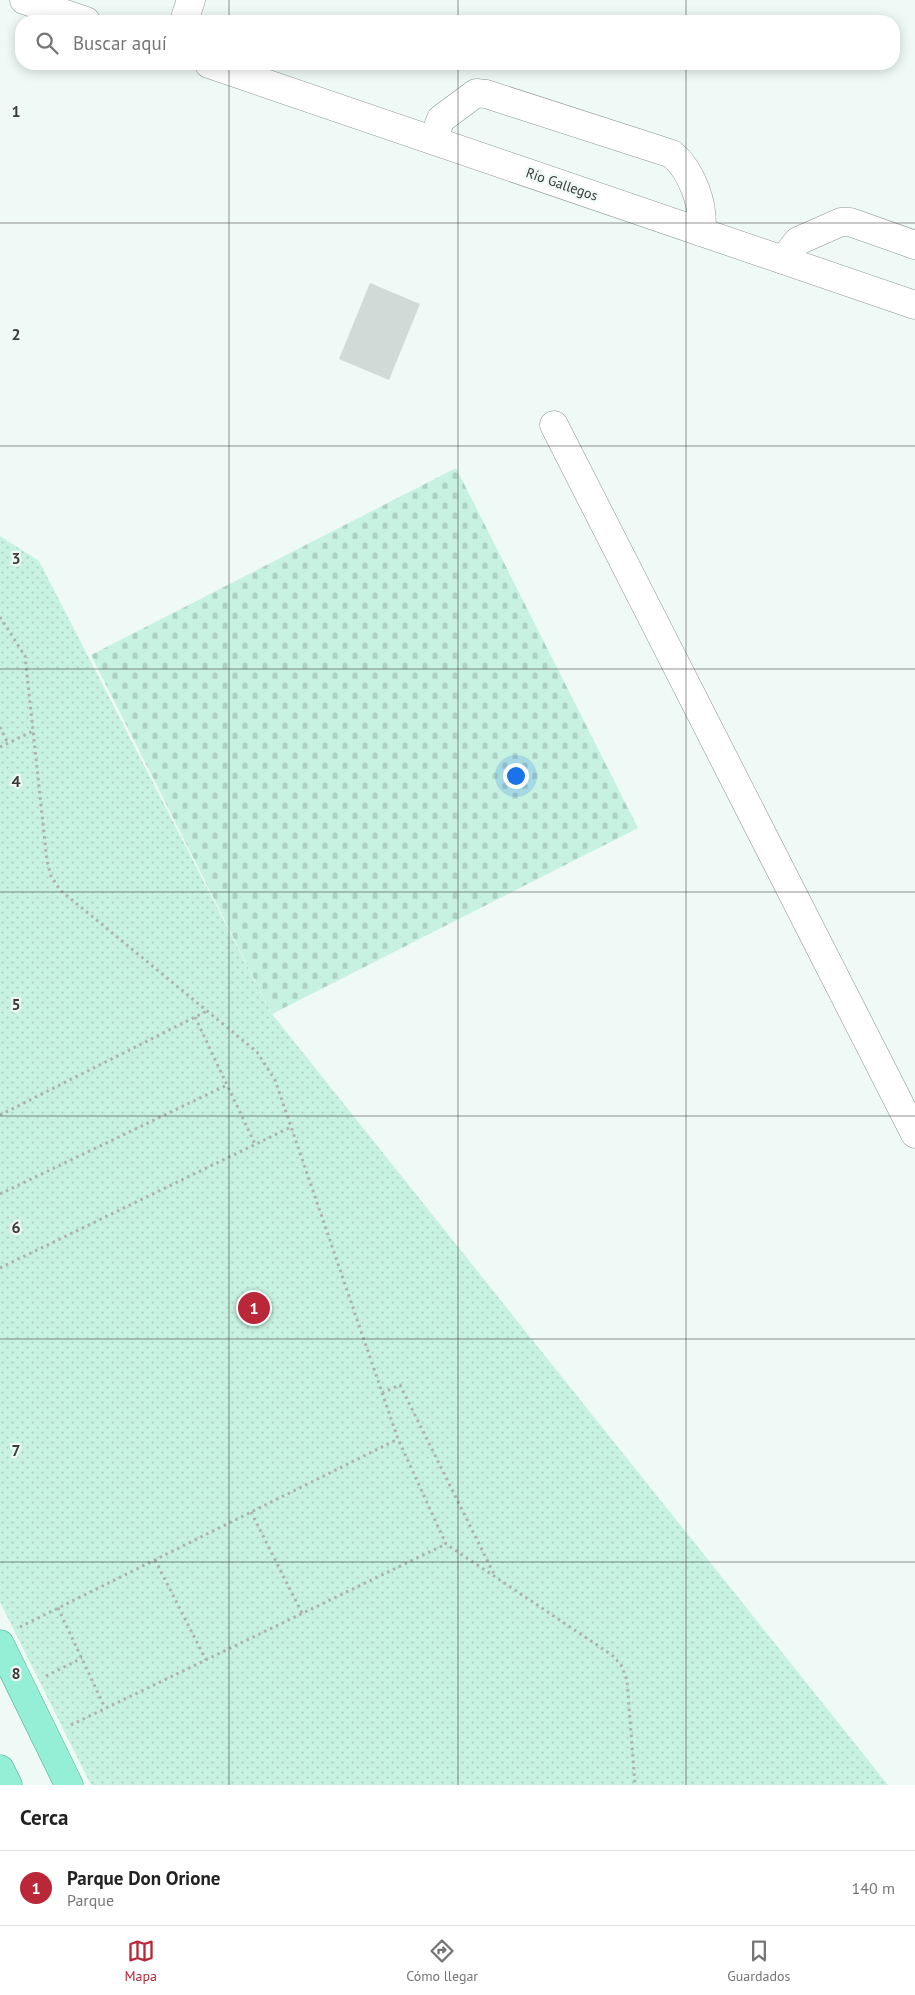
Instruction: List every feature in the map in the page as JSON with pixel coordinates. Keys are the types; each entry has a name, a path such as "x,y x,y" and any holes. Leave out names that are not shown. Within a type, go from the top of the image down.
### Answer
{"main road":[{"path":"7,1637 21,1688 69,1785"},
{"path":"0,1769 8,1785"}],"street":[{"path":"24,0 68,15"},
{"path":"186,15 191,0"},
{"name":"Río Gallegos","path":"227,70 915,305"},
{"path":"433,140 441,119 476,93 486,94 672,154 686,169 702,211 701,232"},
{"path":"783,260 798,241 841,222 850,222 915,245"},
{"path":"554,425 915,1134"}],"path":[{"path":"0,617 25,656 47,861 51,876 60,890 257,1052 268,1066 291,1127 398,1439 446,1544 612,1655 621,1664 627,1680 635,1785"},
{"path":"0,728 8,744"},
{"path":"0,747 33,732"},
{"path":"0,1116 207,1011"},
{"path":"195,1017 255,1144"},
{"path":"0,1194 227,1085"},
{"path":"0,1268 291,1127"},
{"path":"382,1393 400,1385 495,1576"},
{"path":"7,1637 58,1608 398,1439"},
{"path":"251,1512 302,1613"},
{"path":"46,1737 446,1544"},
{"path":"155,1560 206,1660"},
{"path":"58,1608 106,1708"},
{"path":"21,1688 82,1658"}],"green space":[{"path":"456,468 638,828 272,1014 91,655"},
{"path":"0,536 39,561 272,1014 888,1785 91,1785 0,1602"}],"building":[{"path":"370,283 420,304 389,380 339,359"}],"place":[{"name":"Parque Don Orione","path":"254,1308"}]}
